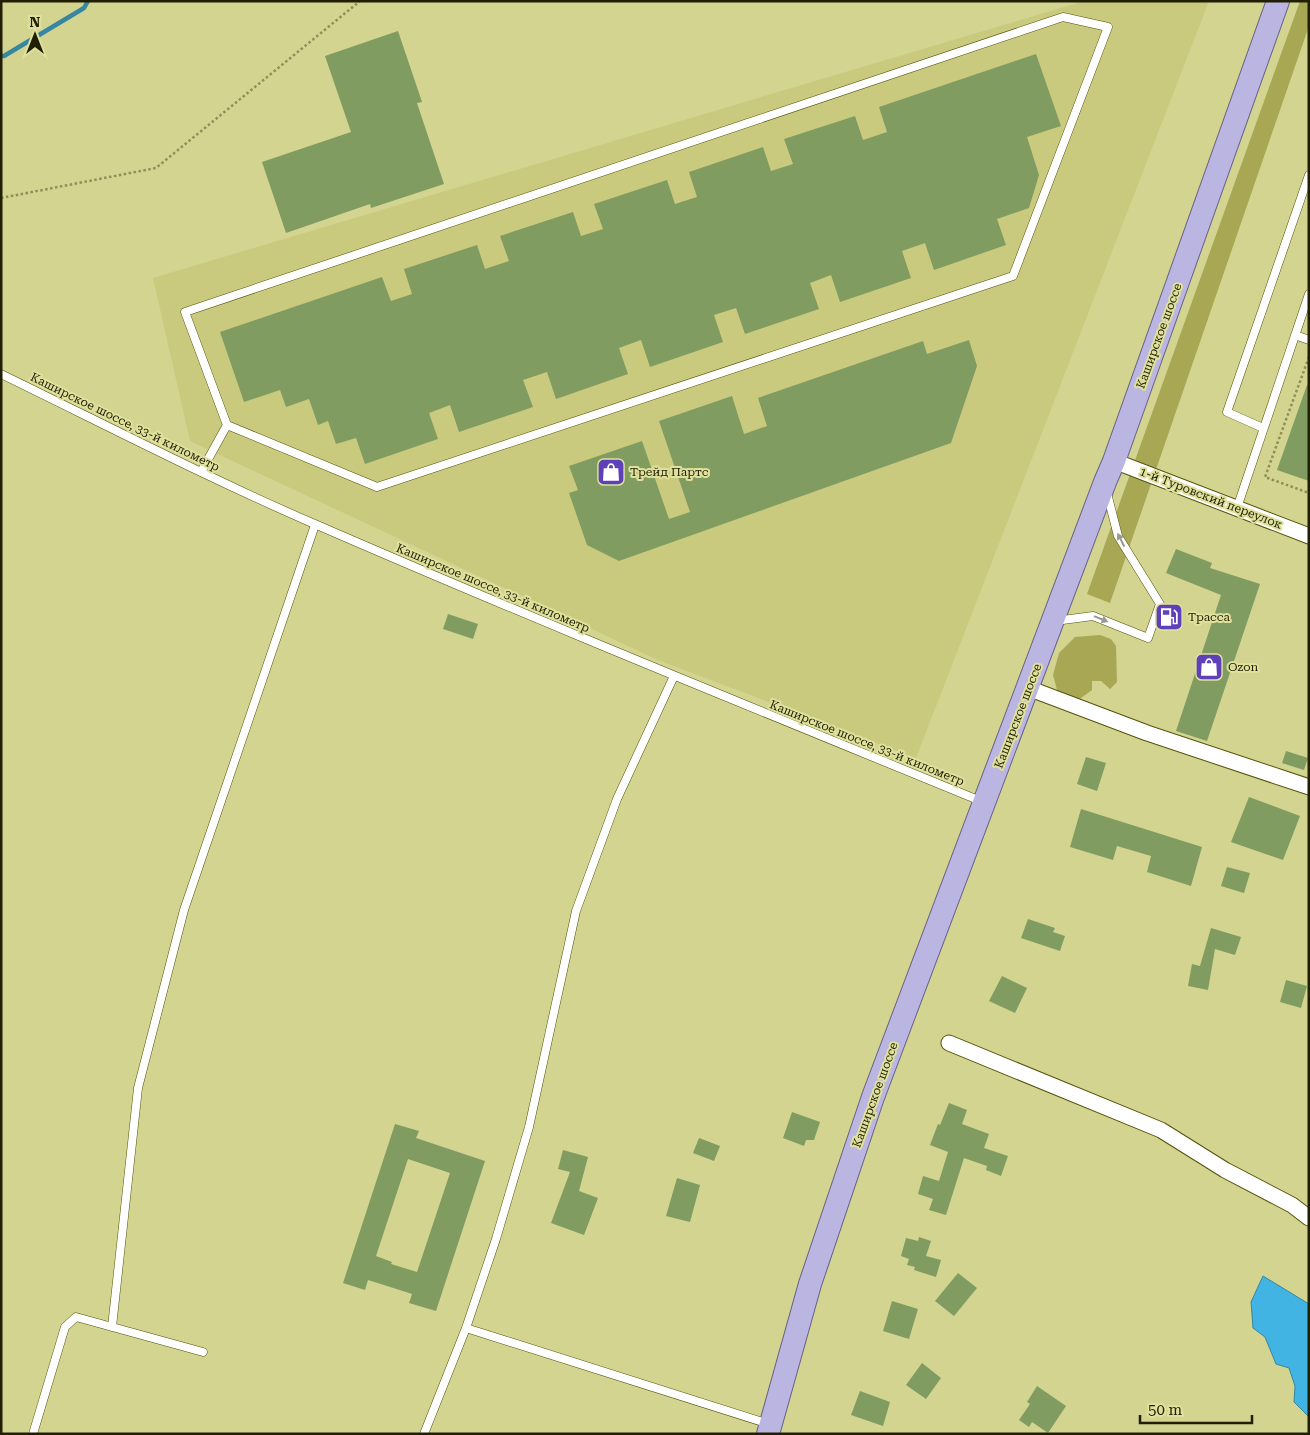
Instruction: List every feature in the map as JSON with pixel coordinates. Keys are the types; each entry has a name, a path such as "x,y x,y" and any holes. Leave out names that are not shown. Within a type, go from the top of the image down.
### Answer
{"main road":[{"name":"Каширское шоссе","path":"769,1429 810,1284 873,1097 1114,461 1278,1"}],"street":[{"name":"1-й Туровский переулок","path":"1114,461 1309,536"},
{"path":"1028,688 1147,733 1309,787"},
{"path":"949,1044 1161,1130 1225,1170 1292,1205 1309,1218"}],"lane":[{"path":"201,472 227,425 185,312 1063,17 1108,27 1013,276 377,487 227,425"},
{"path":"1263,428 1227,412 1309,175"},
{"path":"1237,508 1295,335 1306,309 1309,294"},
{"path":"1295,335 1309,340"},
{"name":"Каширское шоссе, 33-й километр","path":"1,374 201,472 315,524 674,676 985,803"},
{"path":"1053,621 1092,616 1148,638 1160,604 1118,536 1105,482"},
{"path":"112,1327 138,1088 184,910 315,524"},
{"path":"424,1434 466,1328 496,1239 529,1127 576,911 617,799 674,676"},
{"path":"33,1434 65,1327 76,1317 204,1352"},
{"path":"466,1328 769,1429"}],"path":[{"path":"1,198 156,168 360,1"},
{"path":"1309,357 1265,477 1309,493"}],"shaded area":[{"path":"1084,1 1209,1 916,758 658,660 190,441 153,278"},
{"path":"1300,1 1309,1 1309,26 1110,603 1087,594"},
{"path":"1100,635 1111,639 1116,646 1117,682 1110,689 1101,681 1092,681 1092,690 1077,701 1059,697 1053,675 1059,653 1075,637"}],"water":[{"path":"1263,1276 1309,1304 1309,1417 1294,1402 1295,1386 1289,1368 1276,1364 1265,1337 1253,1328 1251,1302"}],"building":[{"path":"398,31 422,102 417,103 444,184 371,208 370,204 286,233 262,162 351,132 325,56"},
{"path":"1036,54 1061,126 1027,137 1039,175 1029,208 997,219 1006,245 934,270 925,243 902,251 911,278 840,302 831,275 810,283 819,309 745,334 736,308 714,315 723,342 650,367 641,340 619,348 628,374 556,399 547,372 523,380 533,407 459,432 450,405 429,413 438,439 365,464 356,438 336,444 328,421 318,425 309,399 286,407 280,390 244,402 220,332 382,277 391,301 412,294 404,269 477,245 485,269 509,261 500,236 573,212 581,236 603,229 594,204 667,180 675,204 697,197 689,172 763,147 771,171 793,164 784,139 855,116 863,140 887,132 879,107"},
{"path":"969,340 977,366 951,443 619,561 587,545 569,493 578,490 569,466 642,441 669,519 690,512 659,421 732,396 744,434 767,426 758,398 923,341 927,354"},
{"path":"1307,385 1309,385 1309,481 1277,470"},
{"path":"1176,549 1212,563 1210,568 1260,584 1207,741 1176,731 1221,595 1166,573"},
{"path":"448,614 478,624 473,639 443,629"},
{"path":"1286,751 1308,758 1304,770 1282,763"},
{"path":"1086,757 1106,763 1097,791 1077,784"},
{"path":"1249,797 1300,816 1283,860 1231,842"},
{"path":"1081,809 1202,847 1191,886 1147,872 1151,856 1117,846 1113,860 1070,847"},
{"path":"1227,867 1250,873 1244,893 1221,886"},
{"path":"1028,919 1055,928 1053,932 1065,936 1060,951 1021,938"},
{"path":"1211,928 1241,937 1235,955 1215,949 1208,990 1188,986 1192,964 1200,966"},
{"path":"1002,976 1027,988 1015,1013 989,1001"},
{"path":"1286,980 1307,986 1301,1008 1280,1002"},
{"path":"949,1103 967,1110 962,1124 989,1134 984,1148 1008,1156 1001,1176 986,1170 987,1166 964,1158 946,1215 929,1210 933,1199 918,1194 923,1176 939,1181 948,1152 930,1145"},
{"path":"792,1112 820,1122 814,1140 806,1140 804,1146 783,1138"},
{"path":"395,1124 419,1131 416,1138 485,1161 436,1311 409,1303 412,1294 368,1280 365,1290 343,1283","holes":["408,1159 450,1173 417,1272 391,1264 392,1262 376,1256"]},
{"path":"699,1138 720,1146 714,1161 693,1153"},
{"path":"563,1150 588,1157 579,1191 598,1198 584,1235 551,1223 570,1172 558,1169"},
{"path":"677,1178 700,1185 690,1222 666,1216"},
{"path":"919,1237 931,1241 926,1256 941,1260 936,1277 914,1270 915,1267 907,1265 909,1259 901,1256 906,1238 918,1241"},
{"path":"958,1273 977,1288 954,1316 935,1301"},
{"path":"892,1301 918,1309 909,1339 883,1331"},
{"path":"922,1363 941,1378 926,1399 906,1385"},
{"path":"1037,1386 1066,1406 1048,1433 1032,1422 1029,1427 1019,1420 1030,1404 1027,1402"},
{"path":"860,1391 890,1402 883,1426 851,1415"}],"waterway":[{"path":"1,56 4,56 84,8 88,1"}],"place":[{"name":"Трейд Партс","path":"611,472"},
{"name":"Трасса","path":"1169,617"},
{"name":"Ozon","path":"1209,667"}]}
